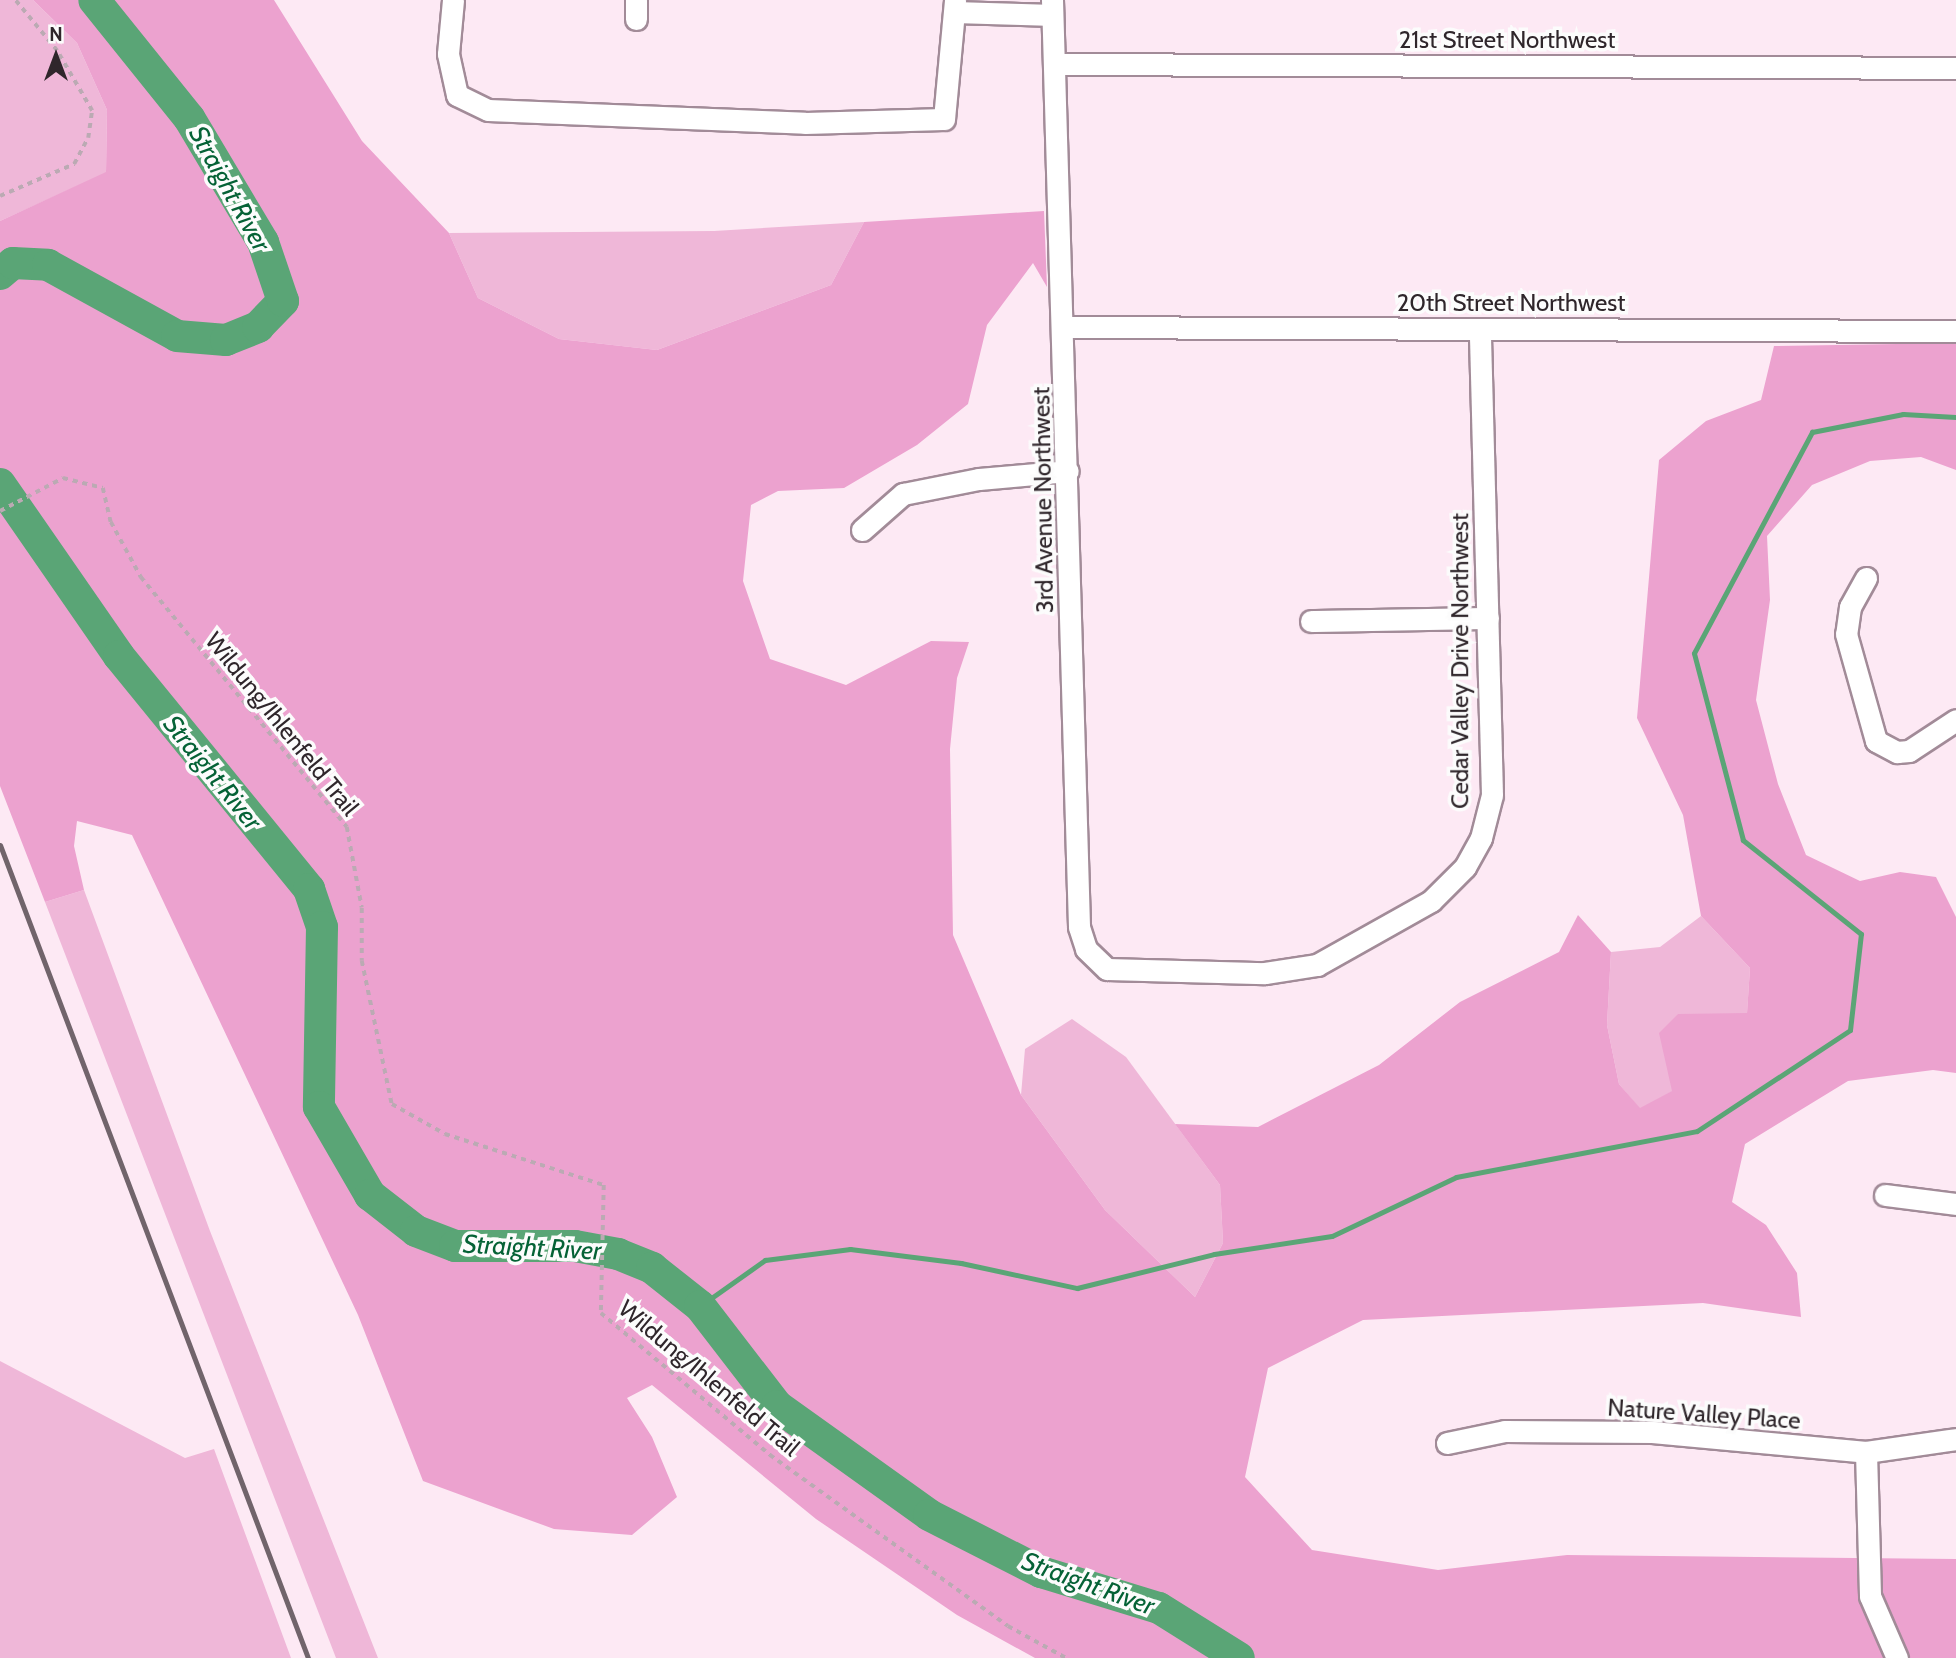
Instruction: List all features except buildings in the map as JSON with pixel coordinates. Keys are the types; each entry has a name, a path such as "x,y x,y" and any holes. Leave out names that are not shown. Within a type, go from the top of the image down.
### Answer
{"street":[{"path":"453,0 448,54 457,95 488,110 805,123 944,119 955,6 1052,7"},
{"name":"3rd Avenue Northwest","path":"1052,7 1057,64 1065,327 1079,927 1095,961 1125,973"},
{"name":"21st Street Northwest","path":"1057,64 1956,68"},
{"name":"20th Street Northwest","path":"1065,327 1956,331"},
{"name":"Cedar Valley Drive Northwest","path":"1125,973 1265,973 1317,965 1356,948 1450,886 1481,838 1492,795 1480,329"},
{"path":"862,530 903,494 979,479 1068,471"},
{"path":"1866,578 1850,607 1846,634 1876,741 1897,752 1909,751 1956,720"},
{"path":"1311,621 1488,618"},
{"path":"1885,1195 1956,1204"},
{"name":"Nature Valley Place","path":"1447,1443 1505,1431 1652,1432 1866,1452 1956,1439"},
{"path":"1866,1452 1870,1596 1897,1658"}],"path":[{"path":"0,195 74,164 88,138 92,111 57,51 15,0"},
{"name":"Wildung/Ihlenfeld Trail","path":"0,511 63,478 103,488 111,522 141,577 347,827 362,908 362,961 392,1104 445,1134 604,1185 606,1217 601,1313 770,1455 1008,1626 1066,1658"}],"shaded area":[{"path":"0,0 33,0 77,43 107,110 106,173 0,221"},
{"path":"33,0 274,0 362,141 449,233 478,298 559,339 657,350 831,285 864,222 1044,211 1047,287 1033,263 987,325 968,404 917,445 844,488 778,491 751,505 743,581 770,659 846,685 931,641 969,642 957,678 950,749 953,935 1021,1095 1105,1210 1195,1297 1223,1243 1220,1185 1175,1124 1258,1127 1379,1065 1460,1002 1559,952 1578,915 1611,952 1607,1025 1619,1084 1640,1108 1672,1091 1659,1033 1678,1014 1747,1013 1750,968 1701,916 1683,815 1637,718 1659,460 1706,421 1761,400 1774,346 1956,343 1956,470 1921,457 1870,461 1812,485 1767,536 1770,600 1756,700 1778,784 1806,855 1860,881 1900,872 1936,877 1956,917 1956,1073 1933,1070 1848,1081 1745,1144 1732,1202 1766,1225 1797,1273 1801,1317 1703,1303 1363,1320 1268,1368 1245,1477 1312,1550 1438,1570 1567,1555 1956,1559 1956,1658 1035,1658 957,1615 816,1519 652,1385 627,1398 652,1437 677,1497 632,1535 554,1529 423,1481 358,1315 132,835 77,821 74,846 84,890 45,902 0,786 0,221 106,172 107,110 77,43"},
{"path":"864,222 831,285 657,350 559,339 478,298 449,233 714,231"},
{"path":"84,890 210,1231 378,1658 336,1658 45,902"},
{"path":"1701,916 1750,968 1747,1014 1678,1014 1673,1091 1640,1109 1619,1084 1607,1025 1611,952 1660,947"},
{"path":"1072,1019 1126,1057 1220,1185 1223,1243 1195,1297 1105,1210 1021,1095 1025,1049"},
{"path":"0,1361 185,1458 214,1449 291,1658 0,1658"}],"waterway":[{"name":"Straight River","path":"0,274 13,263 48,265 177,336 226,340 258,327 283,301 263,242 189,118 94,0"},
{"path":"700,1306 765,1260 850,1249 961,1263 1077,1288 1214,1254 1332,1236 1456,1177 1697,1131 1850,1030 1861,934 1743,840 1694,653 1812,432 1903,414 1956,417"},
{"name":"Straight River","path":"0,484 119,656 309,889 322,927 319,1107 370,1195 416,1231 455,1246 575,1246 618,1254 652,1268 700,1306 777,1406 929,1515 1041,1572 1159,1608 1239,1658"}],"railway":[{"path":"0,845 308,1658"}]}
